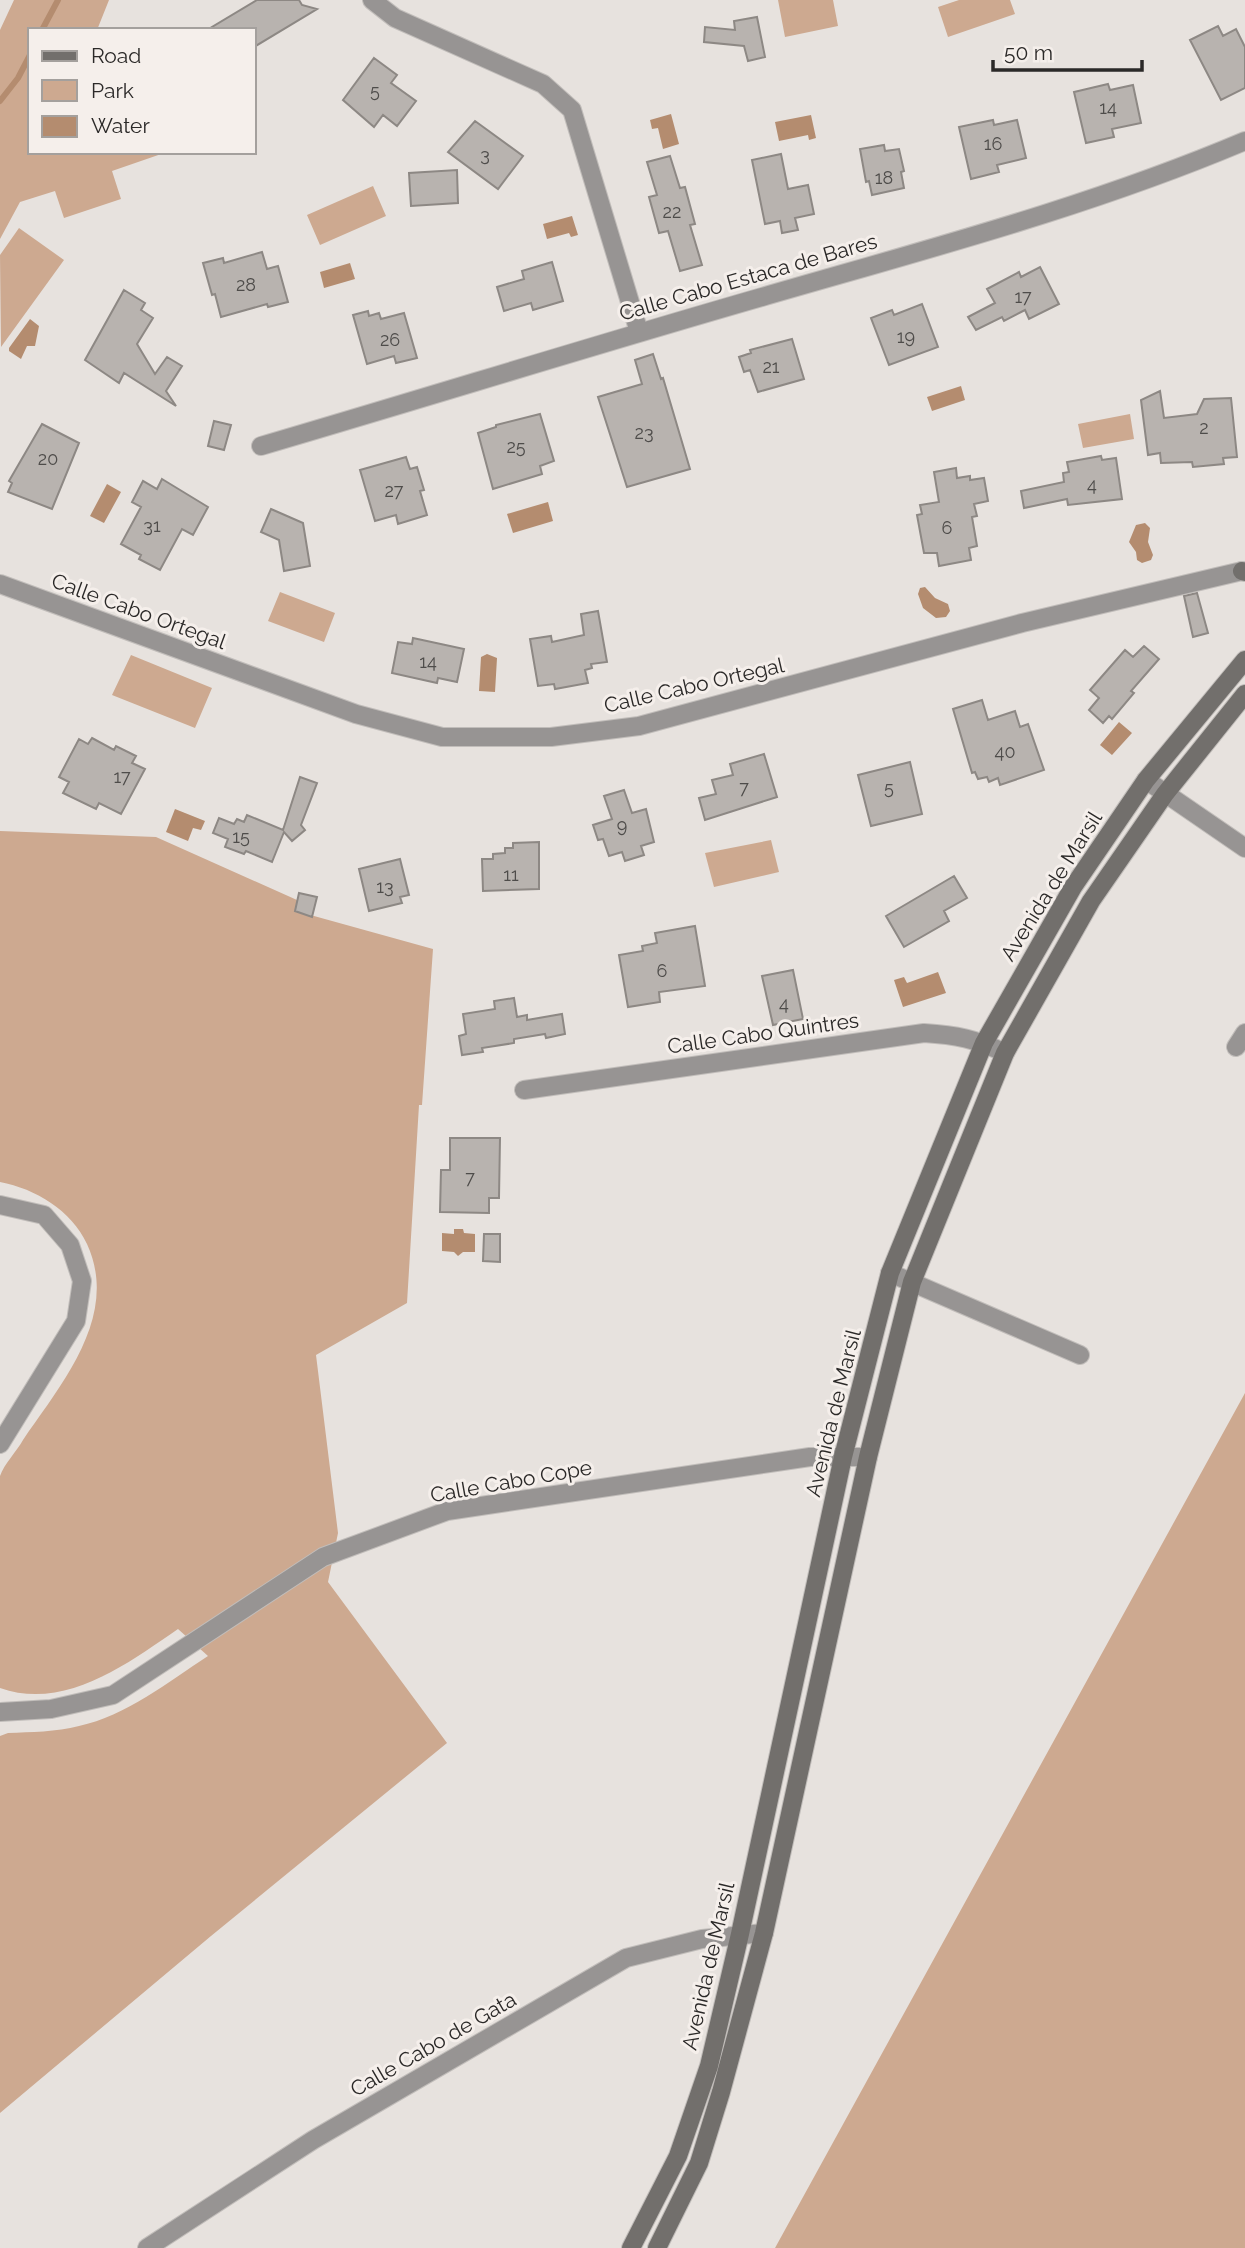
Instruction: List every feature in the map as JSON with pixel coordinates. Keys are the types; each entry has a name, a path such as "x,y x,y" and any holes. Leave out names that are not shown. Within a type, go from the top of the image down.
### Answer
{"street":[{"path":"372,0 395,18 543,84 572,110 639,332"},
{"name":"Calle Cabo Estaca de Bares","path":"261,446 639,332 1002,227 1188,165 1245,141"},
{"name":"Calle Cabo Ortegal","path":"0,584 356,714 442,737 551,737 639,726 1023,623 1244,571"},
{"name":"Avenida de Marsil","path":"631,2248 678,2156 704,2079 740,1934 843,1457 862,1392 890,1273 984,1043 1073,887 1146,780 1245,660"},
{"name":"Avenida de Marsil","path":"657,2248 699,2163 722,2092 764,1933 868,1457 912,1282 1005,1053 1091,901 1166,794 1245,694"},
{"path":"1146,780 1245,848"},
{"name":"Calle Cabo Quintres","path":"524,1090 924,1033 956,1035 984,1043 1005,1053"},
{"path":"0,1205 44,1215 70,1245 82,1281 76,1321 0,1444"},
{"path":"890,1273 1080,1355"},
{"name":"Calle Cabo Cope","path":"0,1712 51,1710 113,1695 323,1557 447,1511 810,1457 868,1457"},
{"name":"Calle Cabo de Gata","path":"147,2248 313,2140 626,1958 702,1939 764,1933"}],"green space":[{"path":"14,0 109,0 98,28 28,28 28,154 161,154 112,171 121,199 64,218 55,191 20,202 0,239 0,30"},
{"path":"778,0 833,0 838,26 785,37"},
{"path":"959,0 1010,0 1015,14 948,37 938,7"},
{"path":"373,186 386,216 320,245 307,215"},
{"path":"19,228 64,260 1,347 0,255"},
{"path":"1130,414 1134,439 1083,448 1078,424"},
{"path":"280,592 335,613 324,642 268,621"},
{"path":"131,655 212,688 195,728 112,695"},
{"path":"0,831 156,837 297,900 296,911 433,949 422,1105 419,1105 407,1303 316,1355 338,1533 328,1582 447,1743 0,2113 0,1736 61,1729 96,1721 146,1697 208,1656 178,1629 116,1669 71,1689 24,1694 0,1688 0,1476 82,1348 92,1323 96,1297 95,1271 87,1244 72,1221 39,1196 0,1182"},
{"path":"771,840 779,872 714,887 705,853"},
{"path":"1245,1393 1245,2248 775,2248"}],"water":[{"path":"671,114 679,144 663,149 658,128 652,129 650,120"},
{"path":"811,115 816,138 809,140 808,135 779,141 775,122"},
{"path":"572,216 578,235 571,237 569,233 547,239 543,224"},
{"path":"350,263 355,279 324,288 320,272"},
{"path":"30,319 39,326 35,346 27,346 21,359 9,351 9,348"},
{"path":"961,386 965,400 932,411 927,397"},
{"path":"107,484 121,492 104,523 90,516"},
{"path":"548,502 553,521 513,533 507,514"},
{"path":"1145,523 1150,528 1148,542 1153,555 1151,560 1142,563 1137,560 1136,552 1129,542 1136,525"},
{"path":"925,587 935,598 948,604 950,611 946,617 936,618 923,608 918,594 920,588"},
{"path":"487,654 497,658 495,692 479,691 481,657"},
{"path":"1119,722 1132,733 1112,755 1100,745"},
{"path":"175,809 205,821 201,830 193,828 188,841 166,832"},
{"path":"938,972 946,993 903,1007 894,980 904,977 907,983"},
{"path":"454,1229 475,1234 475,1252 463,1252 458,1256 454,1252 442,1251 442,1233 454,1234"}],"building":[{"path":"257,0 299,0 302,5 317,9 256,46 256,28 210,28"},
{"path":"757,17 765,57 748,61 744,46 704,42 705,27 735,30 734,21"},
{"path":"1218,26 1223,36 1236,29 1245,47 1245,88 1221,100 1190,40"},
{"path":"374,58 397,75 391,83 416,101 397,126 383,115 374,127 343,100"},
{"path":"1108,84 1110,90 1133,85 1141,123 1112,129 1114,137 1086,143 1074,92"},
{"path":"993,120 994,125 1017,120 1026,158 997,165 999,172 971,179 959,127"},
{"path":"475,121 523,156 498,189 448,152"},
{"path":"884,145 885,151 899,149 904,171 901,172 904,188 872,195 869,181 866,182 860,149"},
{"path":"781,154 788,189 808,185 814,214 795,218 798,230 782,233 780,221 765,224 752,160"},
{"path":"670,156 680,188 685,187 695,224 690,225 702,265 680,271 668,231 659,233 649,197 657,195 647,162"},
{"path":"457,170 458,203 411,206 409,173"},
{"path":"262,252 267,269 278,266 288,302 268,307 267,304 221,317 203,263 223,258 224,263"},
{"path":"552,262 563,301 533,310 531,303 504,311 497,287 524,279 522,271"},
{"path":"1040,267 1059,304 1029,319 1025,310 1004,321 1002,317 976,330 968,317 995,303 987,289 1019,272 1021,277"},
{"path":"124,290 145,303 141,310 153,318 137,344 155,374 167,357 182,366 166,391 176,406 124,373 119,383 85,360"},
{"path":"922,304 938,347 889,365 871,318 892,310 894,315"},
{"path":"368,311 369,316 379,313 381,319 404,313 417,358 396,363 394,356 367,364 353,315"},
{"path":"792,339 804,379 758,392 750,370 744,372 739,357 751,353 750,350"},
{"path":"653,354 661,379 663,378 690,469 627,487 598,397 642,384 635,360"},
{"path":"1160,391 1164,418 1197,414 1204,399 1231,398 1237,457 1223,458 1224,464 1193,467 1192,462 1161,463 1160,453 1148,455 1141,400"},
{"path":"540,414 554,461 540,466 542,474 493,489 478,433 496,425"},
{"path":"214,421 231,425 224,450 208,446"},
{"path":"42,424 79,443 52,509 8,492 12,483 9,481"},
{"path":"1101,456 1102,460 1116,458 1122,499 1068,505 1067,499 1024,508 1021,491 1064,482 1063,473 1069,472 1067,462"},
{"path":"406,457 410,469 417,467 424,490 420,491 427,515 398,524 396,515 375,521 360,470"},
{"path":"956,468 957,478 984,478 988,501 974,504 977,516 972,517 977,546 969,548 971,560 939,566 937,553 924,553 917,515 922,514 920,505 939,502 934,472"},
{"path":"162,479 208,507 193,535 182,529 160,570 139,559 141,555 121,544 141,507 132,502 143,481 157,489"},
{"path":"271,509 303,523 310,566 284,571 279,540 261,532"},
{"path":"1197,593 1208,633 1193,637 1184,596"},
{"path":"598,611 607,662 591,664 592,668 585,670 588,683 555,689 554,684 538,686 530,639 551,636 552,642 584,635 581,614"},
{"path":"413,638 464,649 457,682 438,678 437,683 392,673 398,642 412,644"},
{"path":"1144,646 1159,659 1131,691 1134,693 1112,719 1109,716 1103,723 1089,710 1099,698 1090,690 1125,650 1133,657"},
{"path":"982,700 988,720 1015,711 1020,727 1028,724 1044,770 1000,785 998,778 989,782 987,777 978,779 975,772 972,773 953,709"},
{"path":"92,738 114,750 116,746 136,756 132,763 145,769 121,814 99,803 96,809 63,793 69,782 59,777 79,739 88,744"},
{"path":"764,754 777,797 705,820 699,798 716,794 712,780 733,775 730,764"},
{"path":"910,762 922,814 871,826 858,775"},
{"path":"300,777 317,783 301,825 305,830 292,841 284,832 272,862 246,851 244,854 225,847 228,839 213,833 219,818 234,824 237,819 244,822 247,815 283,830"},
{"path":"624,790 632,813 646,809 654,842 641,846 644,855 625,861 622,852 609,856 603,839 598,840 593,825 612,819 604,796"},
{"path":"539,842 539,889 483,891 482,859 493,859 493,854 505,853 505,848 513,848 513,843"},
{"path":"400,859 409,895 400,897 402,903 369,911 359,869"},
{"path":"954,876 967,898 944,911 949,921 904,947 886,916"},
{"path":"299,893 317,897 312,917 295,911"},
{"path":"695,926 705,986 659,992 660,1002 628,1007 619,955 643,951 642,946 657,943 655,933"},
{"path":"793,970 803,1019 773,1025 762,976"},
{"path":"514,998 517,1017 527,1015 527,1020 562,1014 565,1034 546,1038 545,1034 514,1039 514,1043 482,1048 483,1052 462,1055 459,1036 466,1034 463,1014 495,1009 494,1001"},
{"path":"450,1138 500,1138 499,1198 489,1198 489,1213 440,1212 441,1170 450,1170"},
{"path":"484,1234 500,1234 500,1262 483,1261"}],"waterway":[{"path":"43,28 58,0"},
{"path":"0,101 18,78 28,59"}]}
